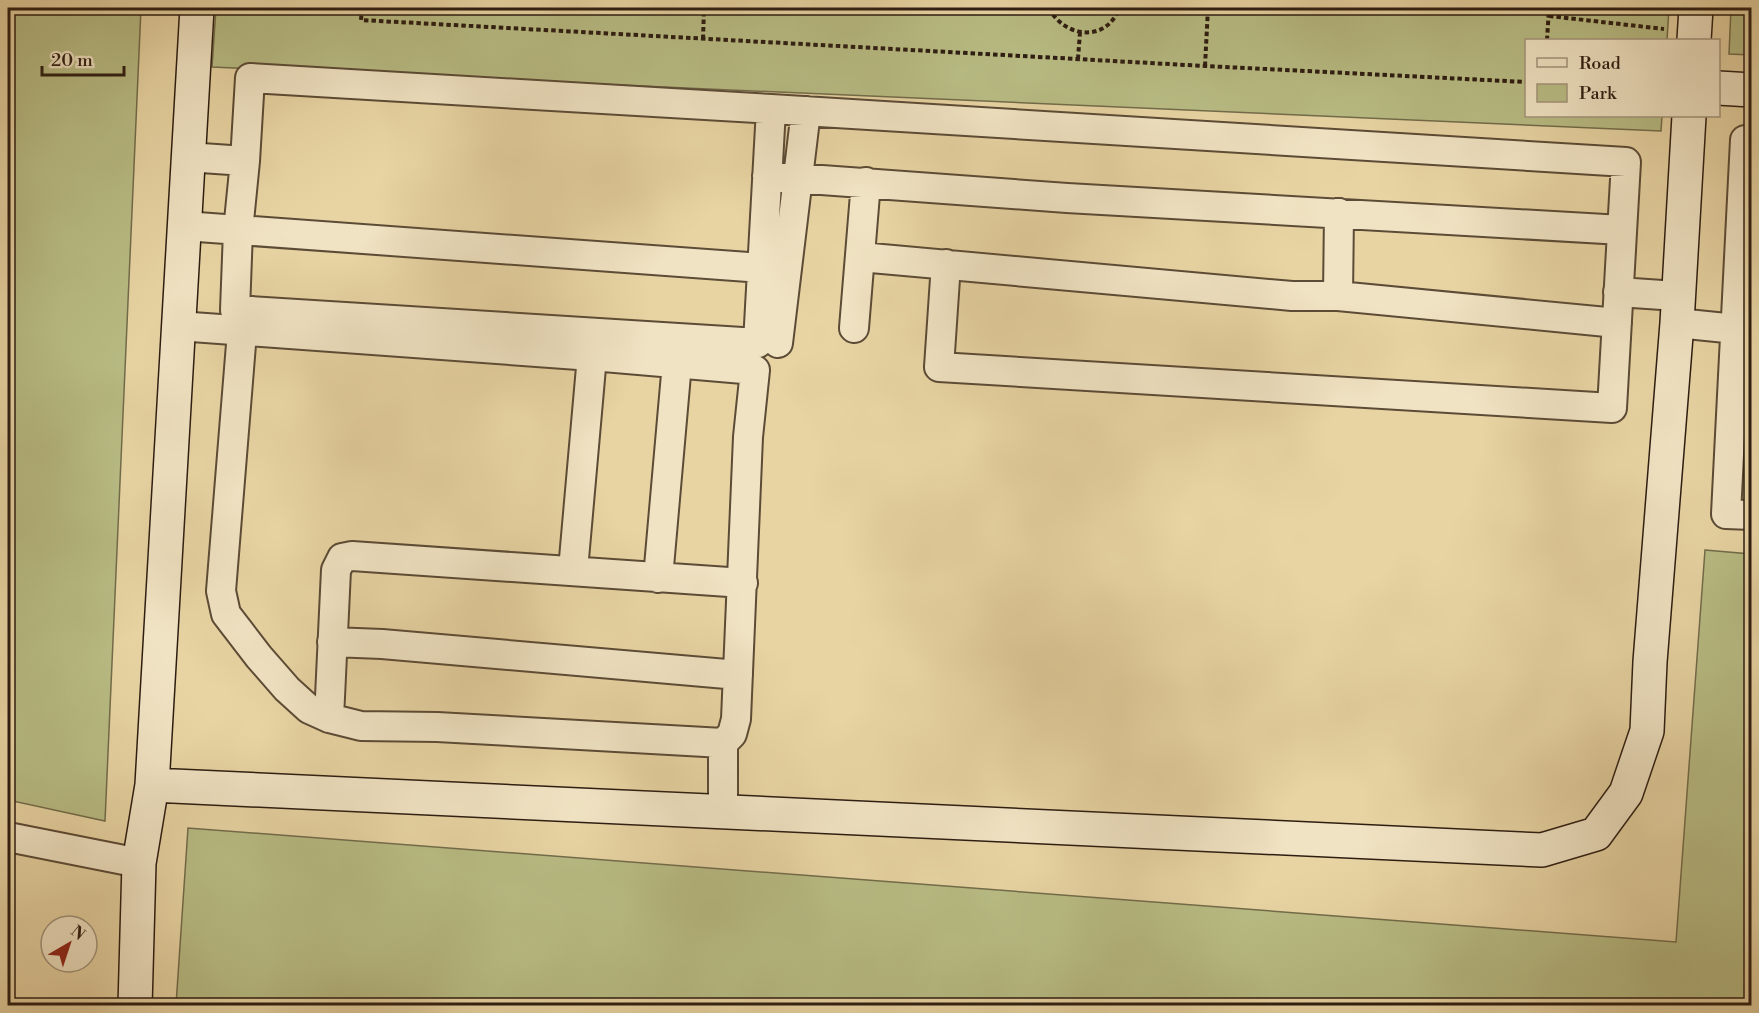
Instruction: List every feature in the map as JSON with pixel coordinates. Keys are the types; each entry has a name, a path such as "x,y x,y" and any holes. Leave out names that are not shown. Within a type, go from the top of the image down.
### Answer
{"street":[{"path":"135,1005 139,863 152,785 197,8"},
{"path":"771,109 758,344 235,310 238,231 250,78 806,111 1626,162 1612,408 939,367 946,264"},
{"path":"1720,88 1752,90"},
{"path":"778,343 806,111"},
{"path":"152,785 1542,850 1596,834 1626,793 1647,731 1689,117"},
{"path":"1752,141 1745,140 1746,235 1742,315 1741,438 1726,514 1752,515"},
{"path":"188,157 245,161"},
{"path":"767,176 1067,198 1622,230"},
{"path":"854,328 866,182"},
{"path":"1338,296 1339,213"},
{"path":"184,226 762,268"},
{"path":"860,257 1292,296 1338,296 1617,323"},
{"path":"1618,292 1677,310 1742,315"},
{"path":"178,326 755,370 748,437 736,719 732,734 723,743 723,812"},
{"path":"242,332 221,591 226,614 287,689 309,709 329,718 361,726 437,727 723,743"},
{"path":"573,570 592,356"},
{"path":"657,578 677,363"},
{"path":"329,718 336,570 342,558 352,556 743,583"},
{"path":"332,642 382,644 738,675"},
{"path":"8,837 139,863"}],"path":[{"path":"362,8 362,20 1525,82"},
{"path":"703,39 704,8"},
{"path":"1049,8 1064,26 1080,32 1100,29 1111,22 1119,8"},
{"path":"1205,66 1208,8"},
{"path":"1547,39 1549,8"},
{"path":"1549,16 1695,27"},
{"path":"1078,59 1080,32"}],"green space":[{"path":"8,8 141,8 105,821 8,800"},
{"path":"216,8 1669,8 1667,39 1525,39 1525,117 1662,117 1661,131 212,67"},
{"path":"1731,8 1751,8 1751,55 1729,54"},
{"path":"1705,550 1751,554 1751,1005 176,1005 188,828 1676,942"}]}
